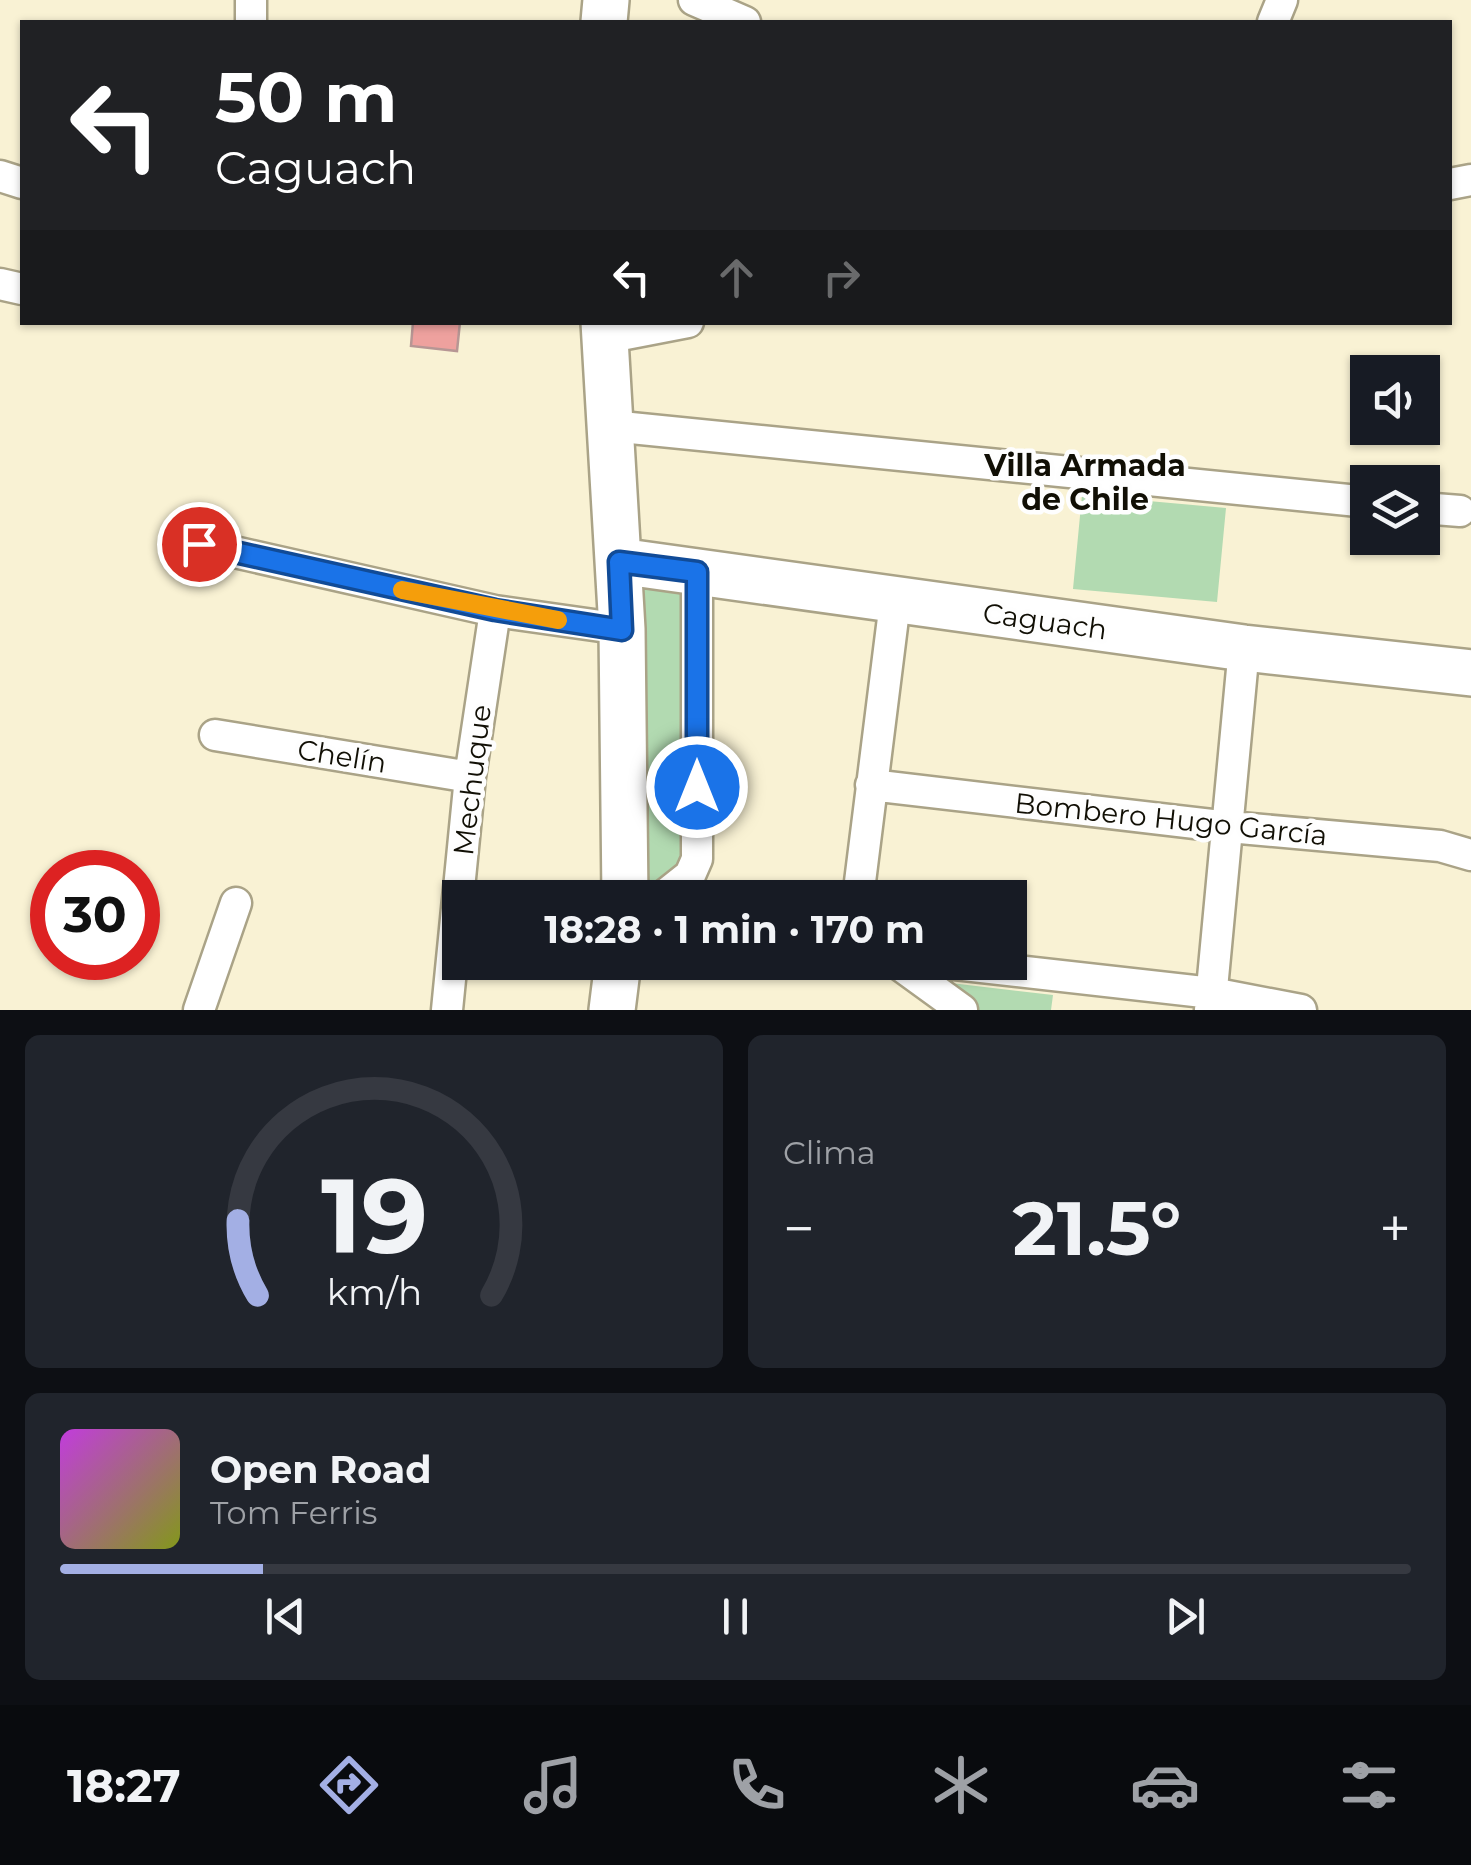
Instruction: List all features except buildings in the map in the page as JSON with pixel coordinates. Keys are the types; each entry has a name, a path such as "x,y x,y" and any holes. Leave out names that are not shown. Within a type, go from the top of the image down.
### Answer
{"street":[{"path":"694,0 740,20"},
{"path":"625,880 622,630 604,330 656,325"},
{"path":"611,426 1350,500"},
{"path":"1440,510 1460,512"},
{"path":"199,544 495,610 622,630"},
{"name":"Caguach","path":"619,562 1244,648 1471,673"},
{"path":"684,880 697,858 697,572"},
{"path":"860,880 896,602"},
{"name":"Mechuque","path":"447,1010 470,777 495,610"},
{"path":"1211,1002 1244,648"},
{"name":"Chelín","path":"215,735 470,777"},
{"name":"Bombero Hugo García","path":"871,785 1229,827 1440,846 1471,855"},
{"path":"200,1010 236,903"},
{"path":"1027,975 1211,1002 1301,1010"},
{"path":"612,1010 616,980"},
{"path":"921,980 962,1010"}],"green space":[{"path":"1082,495 1226,508 1217,602 1073,589"},
{"path":"629,574 686,581 686,861 671,880 638,880"},
{"path":"934,981 1053,995 1051,1010 976,1010"}],"slow traffic":[{"path":"402,590 558,620"}],"district":[{"name":"Villa Armada de Chile","path":"1085,482"}],"route":[{"path":"199,544 495,610 622,630 619,562 697,572 697,787"}]}
